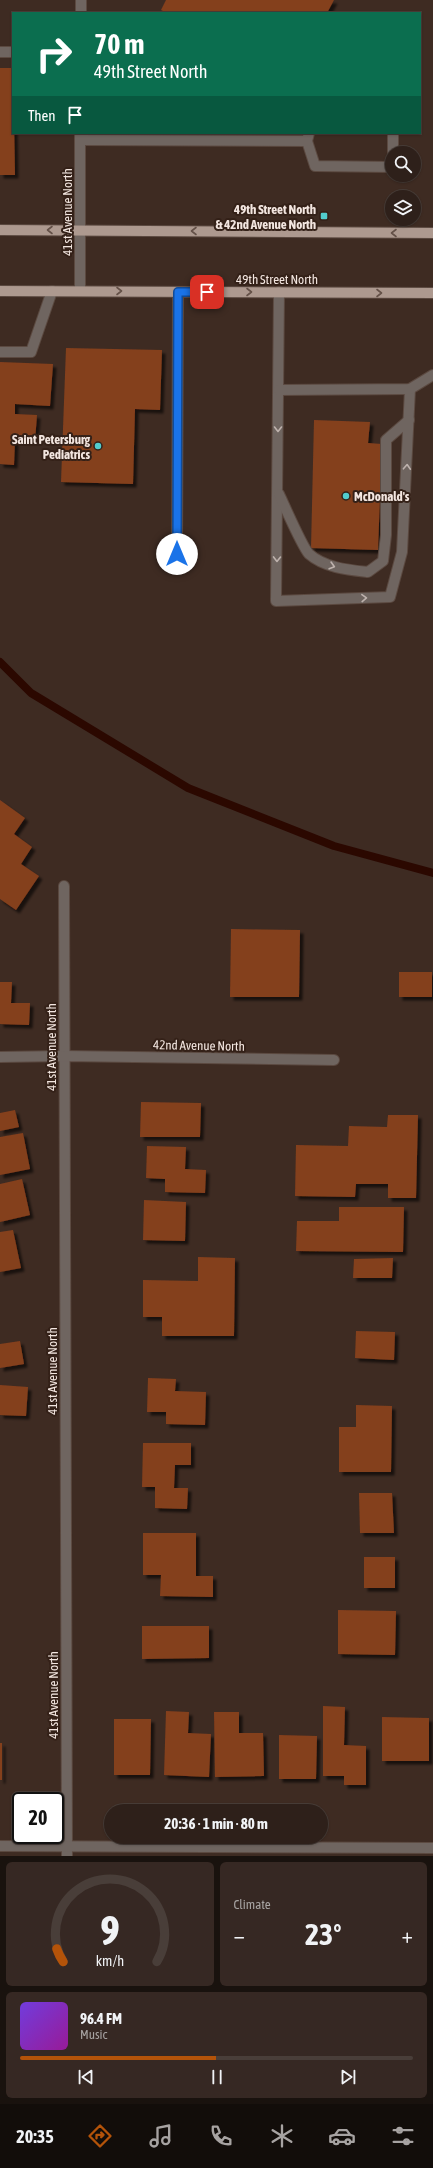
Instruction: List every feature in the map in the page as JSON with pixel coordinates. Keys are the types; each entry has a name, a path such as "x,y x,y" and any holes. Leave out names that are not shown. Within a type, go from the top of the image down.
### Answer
{"main road":[{"path":"0,230 433,233"},
{"name":"49th Street North","path":"0,290 433,293"}],"street":[{"path":"81,0 81,12"},
{"path":"0,52 12,52"},
{"path":"393,134 394,146"},
{"path":"80,137 308,137 315,166 385,167"},
{"name":"41st Avenue North","path":"80,137 80,291"},
{"path":"0,352 31,352 52,291"},
{"path":"177,554 178,292"},
{"path":"279,292 276,601 390,597 402,552 410,389"},
{"path":"278,390 410,389 433,375"},
{"path":"278,492 309,554 325,564 346,570 368,572 383,561 386,535 386,440 409,420"},
{"name":"41st Avenue North","path":"64,886 67,1851"},
{"name":"42nd Avenue North","path":"0,1057 64,1056 334,1060"},
{"path":"0,1846 67,1851 268,1852 433,1848"}],"building":[{"path":"166,0 334,0 328,12 165,12 161,10"},
{"path":"0,68 12,68 12,134 14,134 15,175 0,175"},
{"name":"Saint Petersburg Pediatrics","path":"66,348 162,350 160,410 135,409 133,484 61,482"},
{"path":"0,362 53,364 50,406 15,404 15,414 37,415 35,441 15,440 14,465 0,464"},
{"name":"McDonald's","path":"314,420 370,422 368,443 382,444 378,550 311,548"},
{"path":"0,800 25,818 14,834 32,847 21,864 39,876 16,910 0,899"},
{"path":"231,929 300,930 299,997 230,997"},
{"path":"399,972 432,972 432,997 399,997"},
{"path":"0,982 12,982 11,1003 30,1003 29,1025 0,1024"},
{"path":"141,1102 201,1103 200,1137 140,1137"},
{"path":"15,1110 19,1127 0,1131 0,1113"},
{"path":"388,1115 418,1115 416,1198 388,1198 388,1184 356,1184 355,1197 295,1196 296,1145 348,1146 349,1126 387,1127"},
{"path":"23,1133 30,1169 0,1175 0,1137"},
{"path":"147,1146 186,1147 185,1169 206,1170 205,1193 165,1192 165,1179 146,1178"},
{"path":"22,1179 30,1215 0,1222 0,1184"},
{"path":"144,1200 186,1202 185,1241 143,1240"},
{"path":"339,1207 404,1207 403,1252 296,1251 297,1221 339,1221"},
{"path":"13,1230 21,1268 0,1272 0,1232"},
{"path":"198,1257 235,1258 234,1336 162,1336 162,1317 143,1317 143,1280 198,1281"},
{"path":"393,1258 392,1278 353,1278 354,1259"},
{"path":"356,1331 395,1332 394,1360 355,1358"},
{"path":"20,1341 24,1364 0,1368 0,1344"},
{"path":"148,1378 176,1379 175,1391 206,1392 205,1425 166,1424 166,1412 147,1412"},
{"path":"0,1385 28,1387 26,1416 0,1415"},
{"path":"356,1405 392,1406 391,1472 339,1472 339,1427 356,1427"},
{"path":"143,1443 191,1443 191,1465 175,1465 174,1488 188,1488 187,1509 155,1508 155,1487 142,1487"},
{"path":"359,1493 392,1493 394,1533 360,1533"},
{"path":"143,1533 196,1533 196,1576 213,1576 213,1597 160,1596 161,1575 143,1575"},
{"path":"364,1557 395,1557 395,1588 364,1588"},
{"path":"338,1610 396,1611 395,1655 338,1654"},
{"path":"142,1626 209,1626 209,1658 142,1659"},
{"path":"323,1706 345,1707 344,1745 366,1746 366,1785 344,1785 344,1776 323,1776"},
{"path":"166,1711 189,1712 188,1733 211,1734 209,1777 164,1775"},
{"path":"214,1712 239,1712 239,1733 263,1733 264,1776 215,1777"},
{"path":"382,1717 429,1718 429,1761 382,1761"},
{"path":"114,1719 151,1719 150,1775 114,1775"},
{"path":"279,1735 317,1736 316,1779 279,1779"},
{"path":"0,1743 2,1743 2,1780 0,1780"}],"waterway":[{"path":"0,662 31,693 188,788 334,846 433,873"}],"place":[{"name":"49th Street North & 42nd Avenue North","path":"324,216"},
{"name":"Saint Petersburg Pediatrics","path":"98,446"},
{"name":"McDonald's","path":"346,496"}],"route":[{"path":"177,554 178,292 207,292"}]}
